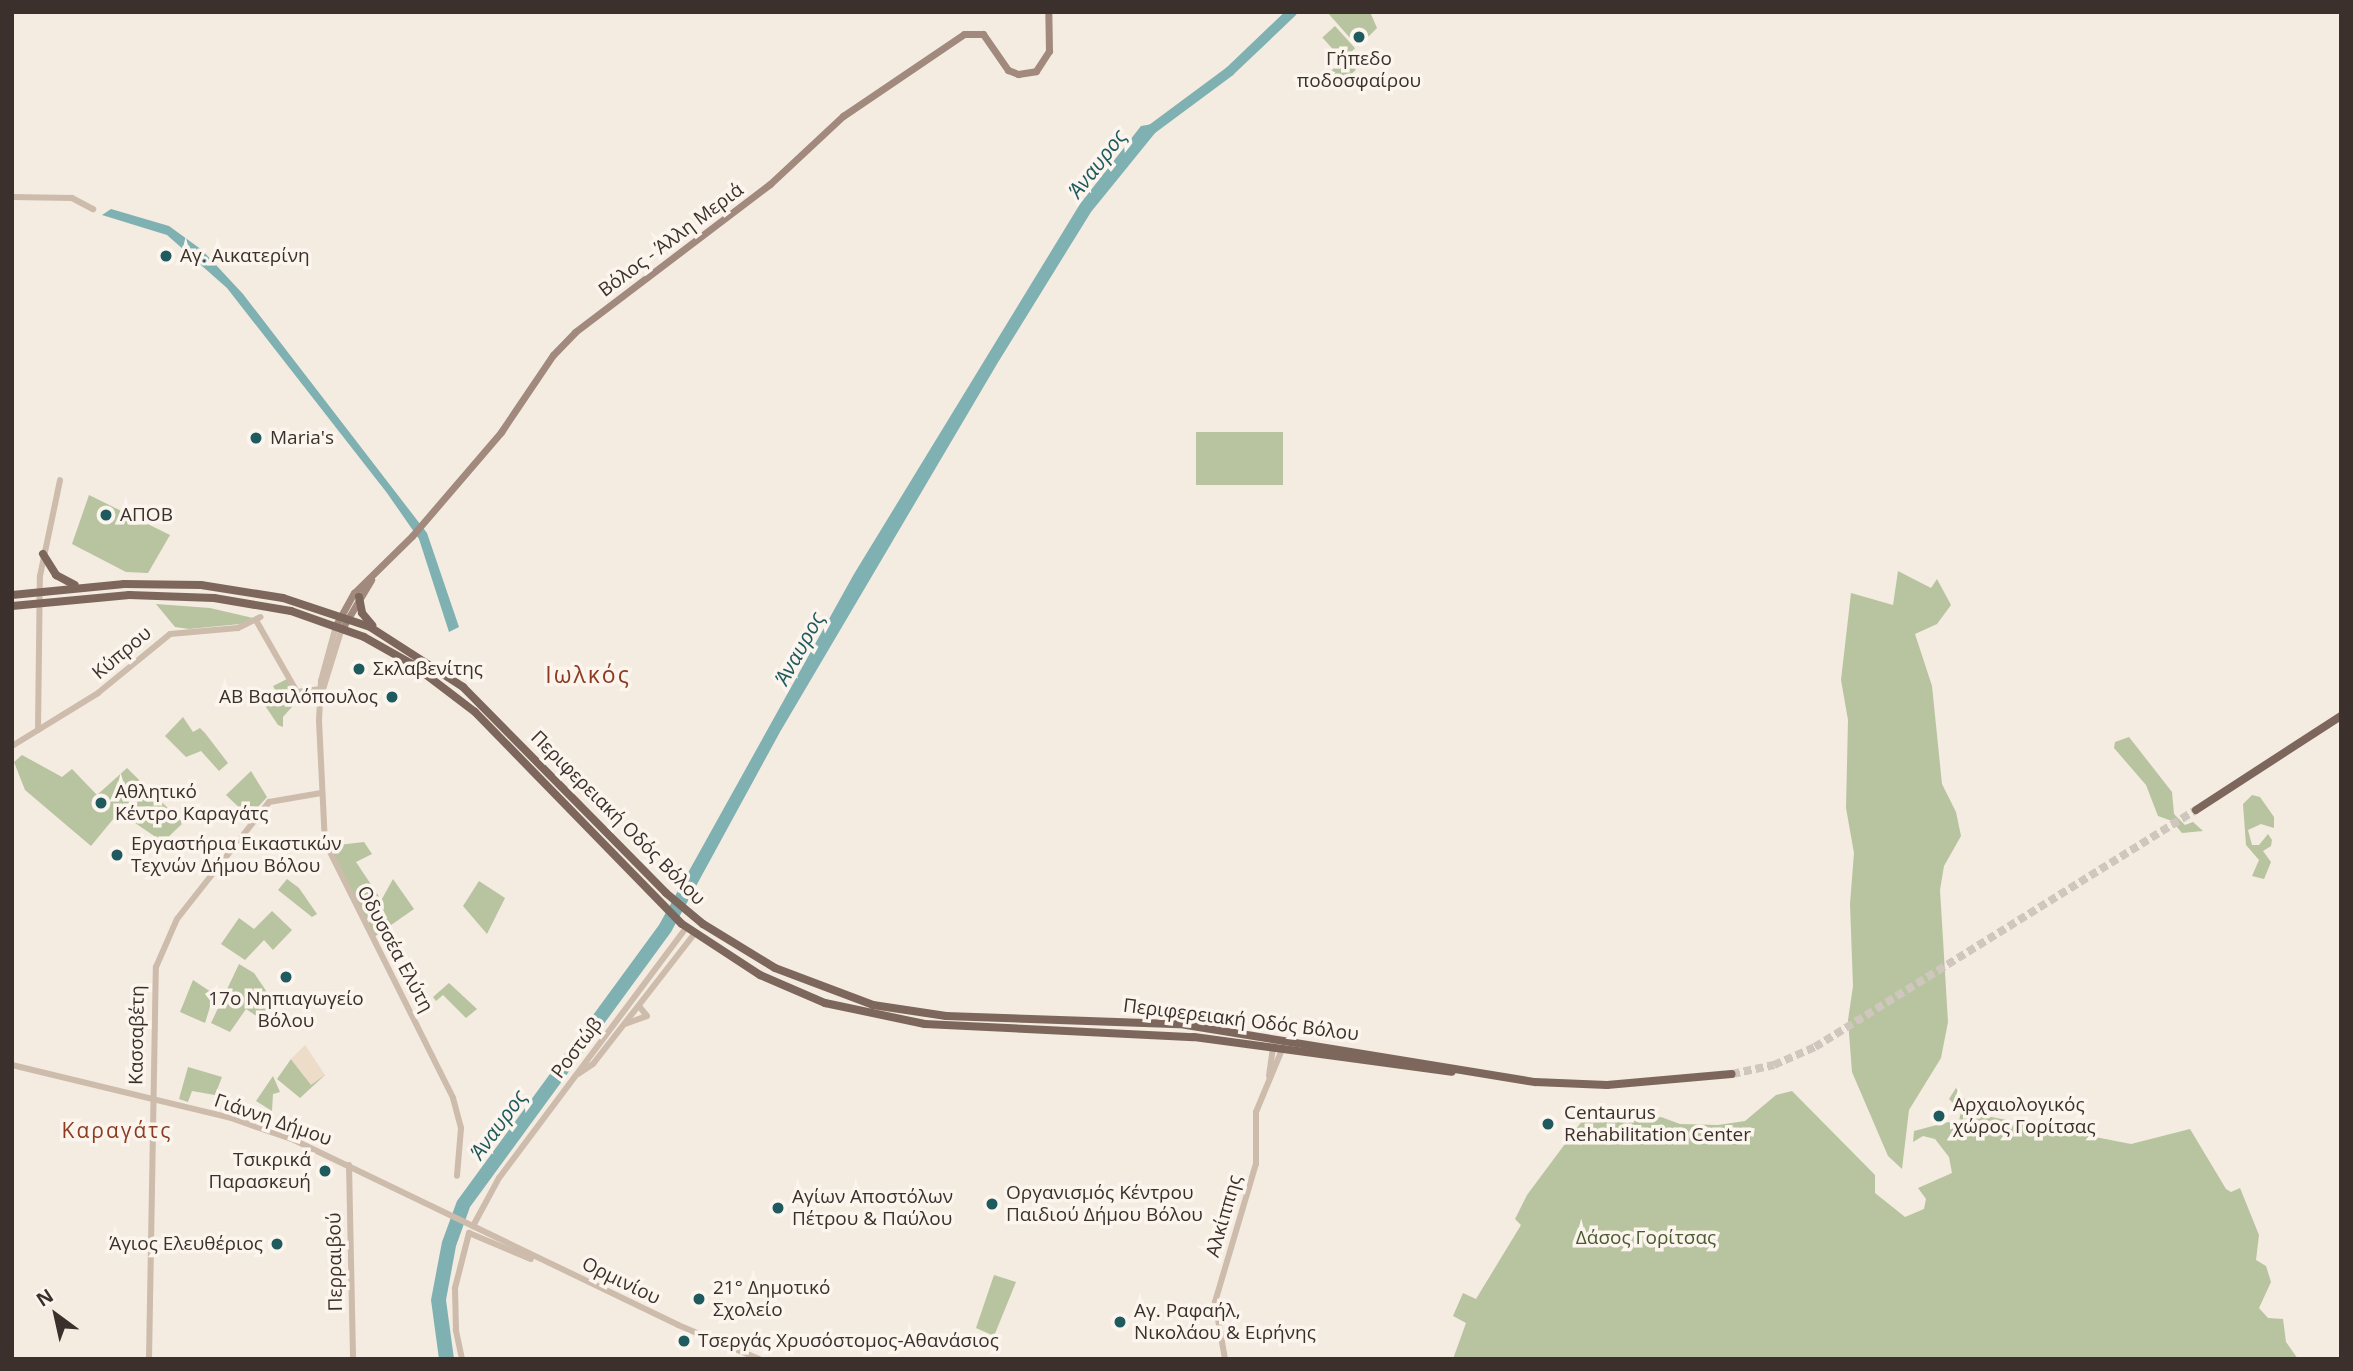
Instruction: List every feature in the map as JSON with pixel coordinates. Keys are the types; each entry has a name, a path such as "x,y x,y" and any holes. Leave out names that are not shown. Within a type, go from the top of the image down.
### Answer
{"main road":[{"name":"Βόλος - Άλλη Μεριά","path":"339,626 356,590 423,524 517,413 562,344 770,184 843,116 969,32 983,34 1007,70 1022,74 1036,71 1049,51 1048,12"},
{"path":"43,554 56,575 81,587"},
{"name":"Βόλος - Άλλη Μεριά","path":"344,615 372,577"},
{"name":"Περιφερειακή Οδός Βόλου","path":"12,594 150,583 218,587 283,598 344,615 376,630 463,687 666,893 691,914 775,968 881,1007 946,1016 1160,1022 1281,1037 1473,1073 1549,1083 1580,1085 1732,1074"},
{"name":"Περιφερειακή Οδός Βόλου","path":"12,606 130,595 214,598 339,626 412,664 475,712 661,905 685,926 785,987 885,1019 953,1027 1142,1032 1417,1070 1473,1073"},
{"path":"359,597 363,615 376,630"},
{"path":"2196,810 2341,716"}],"street":[{"path":"12,197 72,198 93,209"},
{"path":"38,730 39,591 43,554 60,480"},
{"name":"Κύπρου","path":"12,746 103,690 170,634 259,620 297,692 323,689"},
{"name":"Οδυσσέα Ελύτη","path":"339,626 323,689 318,727 321,793 329,855 456,1106 461,1128 457,1176"},
{"name":"Κασσαβέτη","path":"149,1359 154,974 174,925 269,802 321,793"},
{"name":"Ροστώβ","path":"472,1225 493,1188 685,926"},
{"path":"577,1075 593,1064 695,933"},
{"path":"624,1025 647,1016 639,1006"},
{"path":"1269,1082 1272,1048 1281,1037"},
{"name":"Αλκίππης","path":"1225,1359 1215,1302 1256,1164 1255,1116 1282,1050 1281,1037"},
{"name":"Γιάννη Δήμου","path":"12,1065 257,1126 349,1165 472,1225"},
{"name":"Περραιβού","path":"349,1165 353,1359"},
{"name":"Ορμινίου","path":"472,1225 539,1259 760,1359"},
{"path":"462,1359 456,1330 457,1275 471,1231 529,1259 539,1259"}],"green space":[{"name":"Γήπεδο ποδοσφαίρου","path":"1327,12 1370,12 1377,28 1358,47"},
{"path":"1335,26 1355,48 1342,60 1322,37"},
{"path":"1345,58 1356,70 1335,89 1325,77"},
{"path":"1196,432 1283,432 1283,485 1196,485"},
{"name":"ΑΠΟΒ","path":"89,495 170,535 148,573 126,572 72,544"},
{"path":"1898,571 1931,588 1937,579 1951,605 1937,624 1915,634 1932,686 1942,784 1956,812 1961,836 1944,866 1940,890 1948,1022 1941,1058 1909,1110 1902,1169 1888,1156 1852,1072 1848,1020 1853,986 1850,904 1854,853 1846,808 1848,720 1841,680 1851,593 1893,605"},
{"path":"156,604 210,608 253,618 240,624 189,629 175,627"},
{"path":"287,679 299,699 283,717 283,727 278,725 264,704 278,695 273,686"},
{"path":"183,717 193,732 200,728 205,733 228,763 219,771 201,751 186,757 165,736"},
{"path":"2129,737 2172,792 2174,814 2185,825 2193,822 2203,831 2182,833 2172,821 2158,816 2146,785 2114,748 2115,742"},
{"name":"Αθλητικό Κέντρο Καραγάτς","path":"22,755 62,777 72,769 97,795 127,768 183,823 163,842 119,812 91,846 25,790 14,762"},
{"path":"251,771 267,797 249,817 226,795"},
{"path":"2252,795 2260,797 2274,817 2274,828 2261,824 2248,830 2252,845 2259,845 2268,834 2272,840 2271,846 2263,851 2271,862 2264,879 2252,876 2259,860 2246,845 2243,804"},
{"path":"364,842 372,854 356,862 380,898 365,922 330,846"},
{"path":"287,879 299,888 317,914 312,917 278,890"},
{"path":"393,879 414,909 374,937 367,926"},
{"path":"479,881 505,898 487,934 463,906"},
{"path":"272,911 292,930 273,950 264,940 245,960 221,944 239,918 254,929"},
{"path":"239,964 254,973 277,1007 261,1019 246,1009 230,1032 211,1023"},
{"path":"193,980 214,994 205,1023 180,1012"},
{"path":"449,983 477,1009 466,1018 443,995 436,1001 433,997"},
{"path":"291,1059 305,1077 325,1075 300,1098 277,1079"},
{"path":"188,1067 222,1077 215,1095 192,1091 188,1102 179,1099"},
{"path":"273,1076 280,1092 273,1094 272,1111 256,1101"},
{"name":"Δάσος Γορίτσας","path":"1956,1088 1976,1114 2131,1144 2190,1129 2226,1189 2231,1192 2240,1188 2259,1235 2256,1260 2266,1266 2271,1282 2259,1308 2268,1318 2283,1319 2286,1342 2298,1359 1453,1359 1466,1323 1453,1316 1463,1293 1476,1299 1521,1225 1515,1219 1527,1195 1588,1113 1636,1121 1661,1117 1680,1124 1718,1125 1745,1121 1776,1095 1792,1091 1875,1175 1875,1193 1905,1217 1924,1209 1926,1199 1918,1188 1952,1173 1949,1157 1935,1139 1923,1136 1913,1142 1914,1131 1948,1122 1958,1126 1961,1111 1949,1099"},
{"path":"994,1275 1016,1282 994,1336 976,1328"}],"shaded area":[{"path":"305,1045 325,1075 311,1085 291,1059"}],"water":[{"path":"1164,122 1091,212 997,364 780,732 671,932 470,1207 456,1246 446,1300 454,1359 439,1359 431,1300 442,1242 457,1201 659,925 854,574 1080,204 1141,126"},
{"path":"111,209 169,226 202,250 243,294 427,533 459,627 449,632 419,539 387,493 227,288 167,235 102,215"}],"waterway":[{"name":"Άναυρος","path":"1152,129 1230,71 1292,12"}],"tunnel":[{"path":"1732,1074 1774,1065 1815,1047 2196,810"}],"place":[{"name":"Γήπεδο ποδοσφαίρου","path":"1359,37"},
{"name":"Αγ. Αικατερίνη","path":"166,256"},
{"name":"Maria's","path":"256,438"},
{"name":"ΑΠΟΒ","path":"106,515"},
{"name":"Σκλαβενίτης","path":"359,669"},
{"name":"ΑΒ Βασιλόπουλος","path":"392,697"},
{"name":"Αθλητικό Κέντρο Καραγάτς","path":"101,803"},
{"name":"Εργαστήρια Εικαστικών Τεχνών Δήμου Βόλου","path":"117,855"},
{"name":"17ο Νηπιαγωγείο Βόλου","path":"286,977"},
{"name":"Αρχαιολογικός χώρος Γορίτσας","path":"1939,1116"},
{"name":"Centaurus Rehabilitation Center","path":"1548,1124"},
{"name":"Τσικρικά Παρασκευή","path":"325,1171"},
{"name":"Οργανισμός Κέντρου Παιδιού Δήμου Βόλου","path":"992,1204"},
{"name":"Αγίων Αποστόλων Πέτρου & Παύλου","path":"778,1208"},
{"name":"Άγιος Ελευθέριος","path":"277,1244"},
{"name":"21° Δημοτικό Σχολείο","path":"699,1299"},
{"name":"Αγ. Ραφαήλ, Νικολάου & Ειρήνης","path":"1120,1322"},
{"name":"Τσεργάς Χρυσόστομος-Αθανάσιος","path":"684,1341"}],"district":[{"name":"Ιωλκός","path":"588,674"},
{"name":"Καραγάτς","path":"117,1130"}]}
